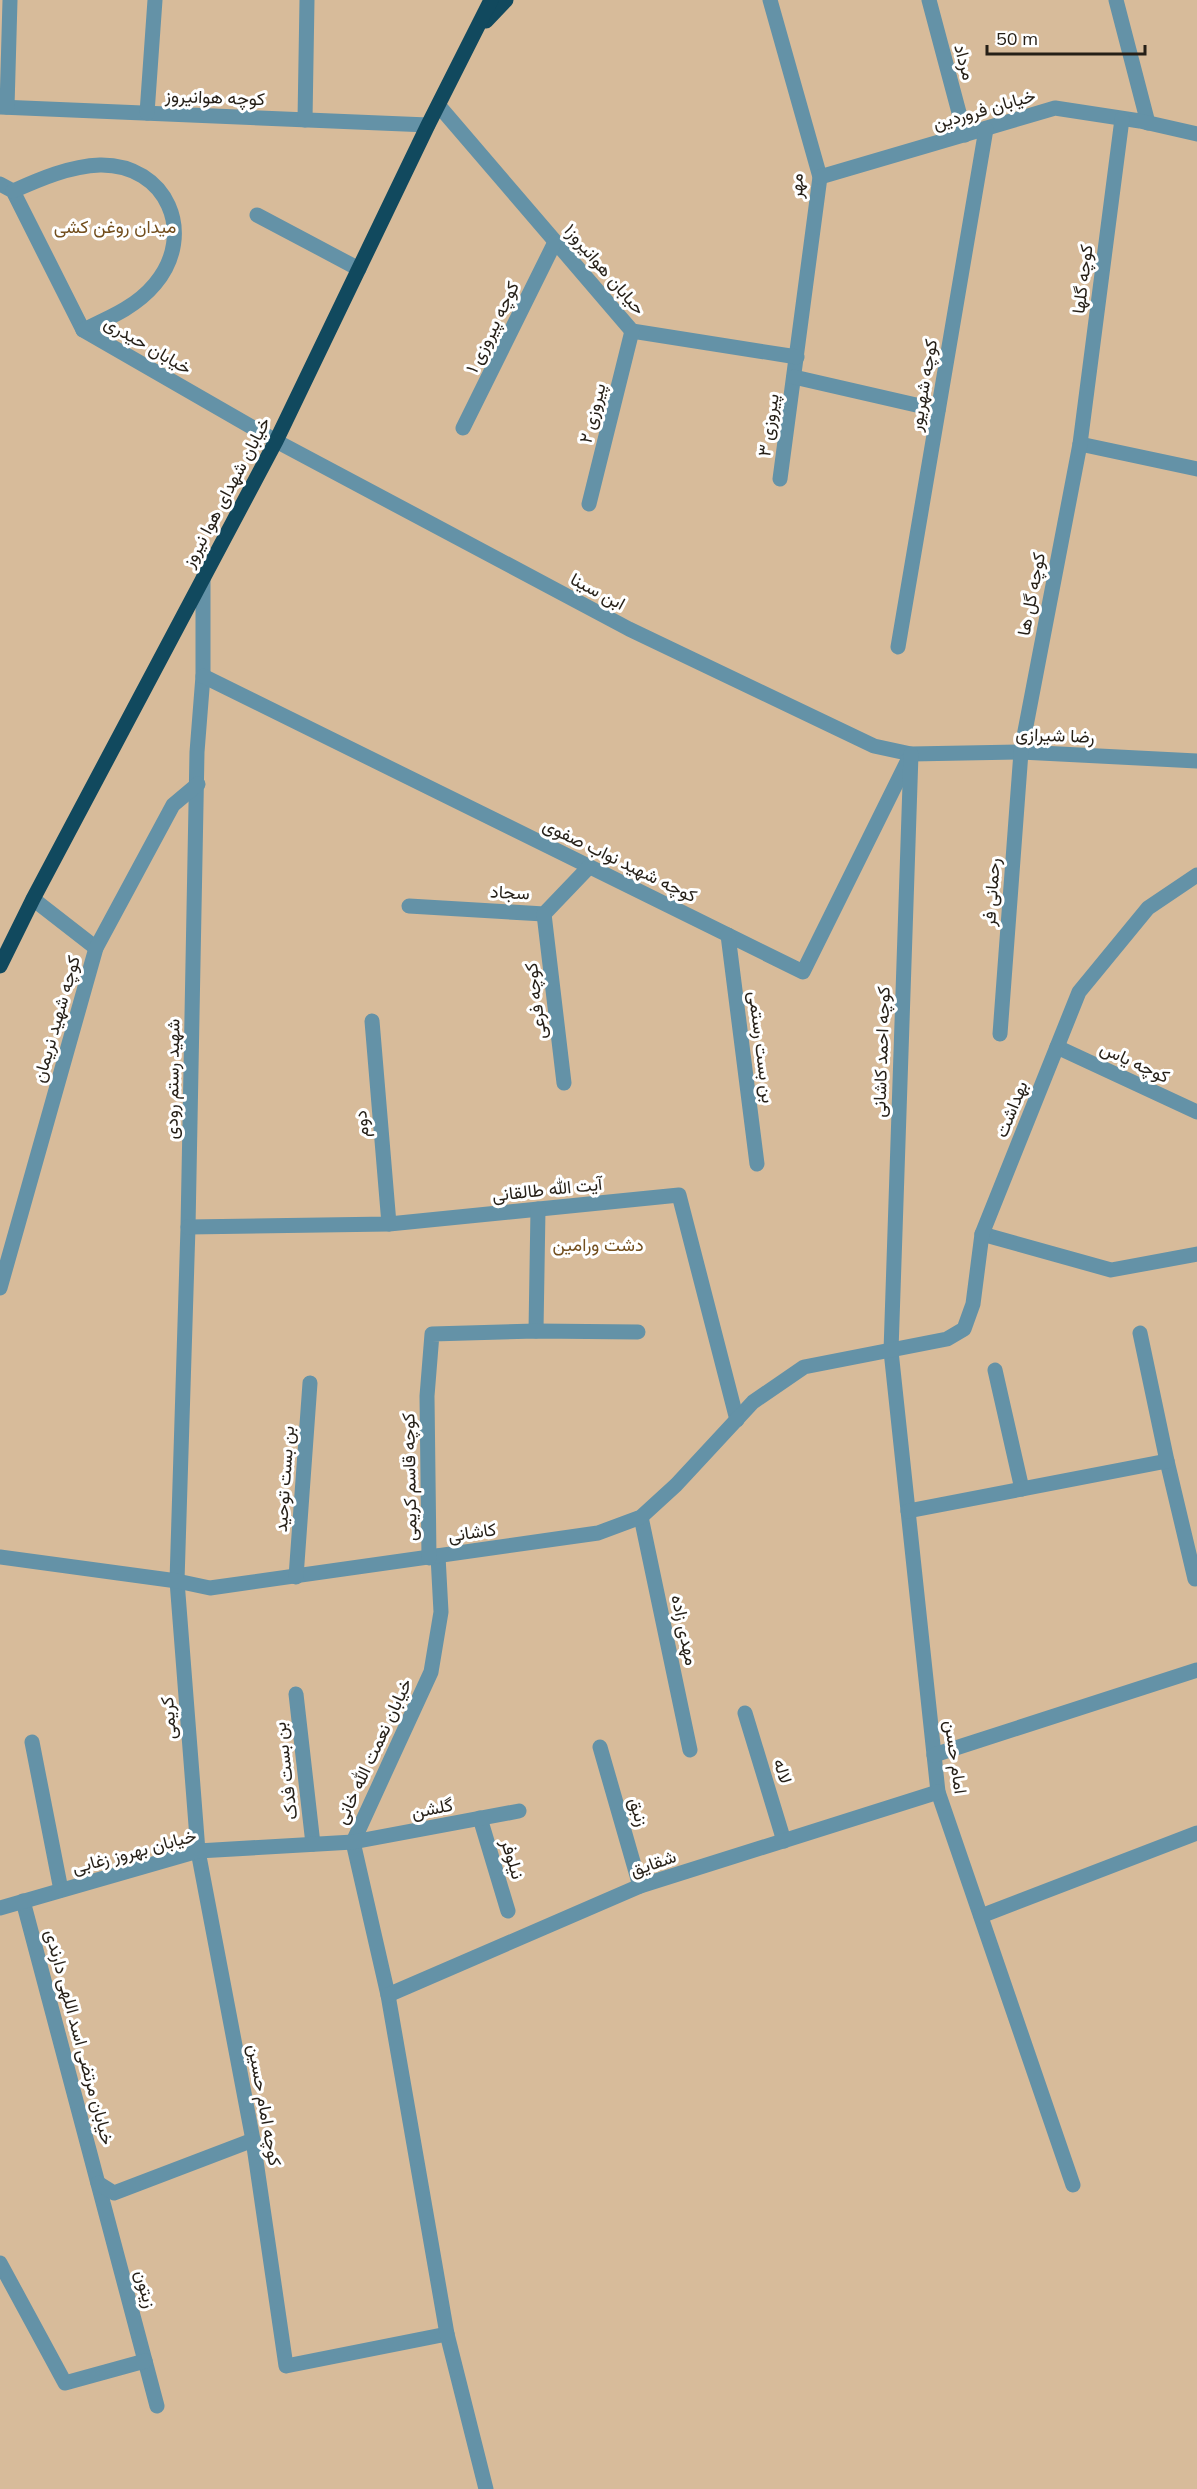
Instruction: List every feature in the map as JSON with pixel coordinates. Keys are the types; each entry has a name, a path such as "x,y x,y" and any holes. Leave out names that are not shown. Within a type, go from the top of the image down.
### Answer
{"main road":[{"name":"خیابان شهدای هوا نیروز","path":"0,966 33,899 276,441 428,125 491,0"},
{"name":"خیابان شهدای هوا نیروز","path":"476,32 506,0"}],"street":[{"path":"3,107 10,0"},
{"path":"147,113 155,0"},
{"path":"305,120 307,0"},
{"name":"مهر","path":"770,0 819,177 794,377"},
{"name":"مرداد","path":"929,0 965,135"},
{"path":"1116,0 1148,123"},
{"name":"حیابان هوانیروز۱","path":"439,106 632,331 797,357"},
{"name":"کوچه هوانیروز","path":"3,107 428,125"},
{"name":"خیابان فروردین","path":"819,177 1055,108 1148,123 1197,134"},
{"name":"کوچه گلها","path":"1080,444 1122,119"},
{"name":"کوچه شهریور","path":"898,647 986,129"},
{"name":"خیابان حیدری","path":"6,187 101,165 138,172 164,194 174,222 174,251 155,284 128,308 82,330"},
{"path":"6,187 82,330"},
{"path":"257,215 359,269"},
{"name":"کوچه پیروزی ۱","path":"463,428 555,242"},
{"name":"خیابان حیدری","path":"82,330 276,441"},
{"name":"پیروزی ۲","path":"590,504 632,331"},
{"path":"794,377 938,410"},
{"name":"پیروزی ۳","path":"780,479 794,377"},
{"name":"ابن سینا","path":"276,441 629,629 874,746 911,754"},
{"path":"1080,444 1197,469"},
{"name":"کوچه گل ها","path":"1021,752 1080,444"},
{"name":"شهید رستم رودی","path":"177,1581 188,1227 197,752 203,676 203,578"},
{"name":"کوچه شهید نواب صفوی","path":"203,676 803,972 911,754"},
{"name":"رضا شیرازی","path":"911,754 1021,752 1197,761"},
{"name":"رحمانی فر","path":"1000,1034 1021,752"},
{"name":"کوچه احمد کاشانی","path":"891,1351 911,754"},
{"name":"کوچه شهید نریمان","path":"0,1288 96,948 173,804 198,784"},
{"name":"سجاد","path":"409,906 544,914 589,867"},
{"name":"بهداشت","path":"891,1351 946,1339 964,1329 974,1304 982,1234 1079,992 1148,908 1197,874"},
{"path":"33,899 96,948"},
{"name":"کوچه فرعی","path":"544,914 564,1083"},
{"name":"بن بست رستمی","path":"728,935 757,1164"},
{"name":"دوم","path":"372,1021 388,1224"},
{"name":"کوچه یاس","path":"1057,1047 1197,1112"},
{"name":"آیت الله طالقانی","path":"188,1227 388,1224 679,1195 737,1420"},
{"path":"538,1209 536,1331 638,1332"},
{"path":"982,1234 1111,1270 1197,1254"},
{"name":"کوچه قاسم کریمی","path":"434,1557 427,1396 432,1334 536,1331"},
{"path":"1140,1333 1195,1579"},
{"name":"کاشانی","path":"0,1557 177,1581 210,1588 598,1533 641,1517 676,1485 753,1402 804,1367 891,1351"},
{"name":"امام حسن","path":"891,1351 938,1792 1074,2185"},
{"path":"995,1370 1022,1489"},
{"name":"بن بست توحید","path":"296,1577 310,1383"},
{"path":"908,1512 1167,1461"},
{"name":"مهدی زاده","path":"641,1517 690,1750"},
{"name":"خیابان نعمت الله خانی","path":"434,1557 441,1612 431,1672 352,1842 388,1995 447,2334 486,2489"},
{"name":"کریمی","path":"177,1581 198,1851"},
{"path":"934,1755 1197,1670"},
{"name":"بن بست فدک","path":"296,1694 313,1844"},
{"name":"لاله","path":"746,1713 784,1841"},
{"path":"32,1742 61,1890"},
{"name":"زنبق","path":"600,1747 640,1886"},
{"name":"شقایق","path":"388,1995 640,1886 938,1792"},
{"name":"گلشن","path":"352,1842 519,1811"},
{"name":"نیلوفر","path":"480,1818 508,1911"},
{"path":"981,1916 1197,1833"},
{"name":"خیابان بهروز زغابی","path":"0,1908 198,1851 352,1842"},
{"name":"کوچه امام حسین","path":"198,1851 253,2140 286,2366 447,2334"},
{"name":"خیابان مرتضی اسد اللهی دارندی","path":"23,1901 98,2183"},
{"path":"98,2183 114,2193 253,2140"},
{"name":"زیتون","path":"98,2183 157,2406"},
{"path":"0,2263 65,2383 145,2361"}],"green space":[{"name":"دشت ورامین","path":"0,0 1197,0 1197,2489 0,2489"}],"park label":[{"name":"میدان روغن کشی","path":"115,226"}]}
